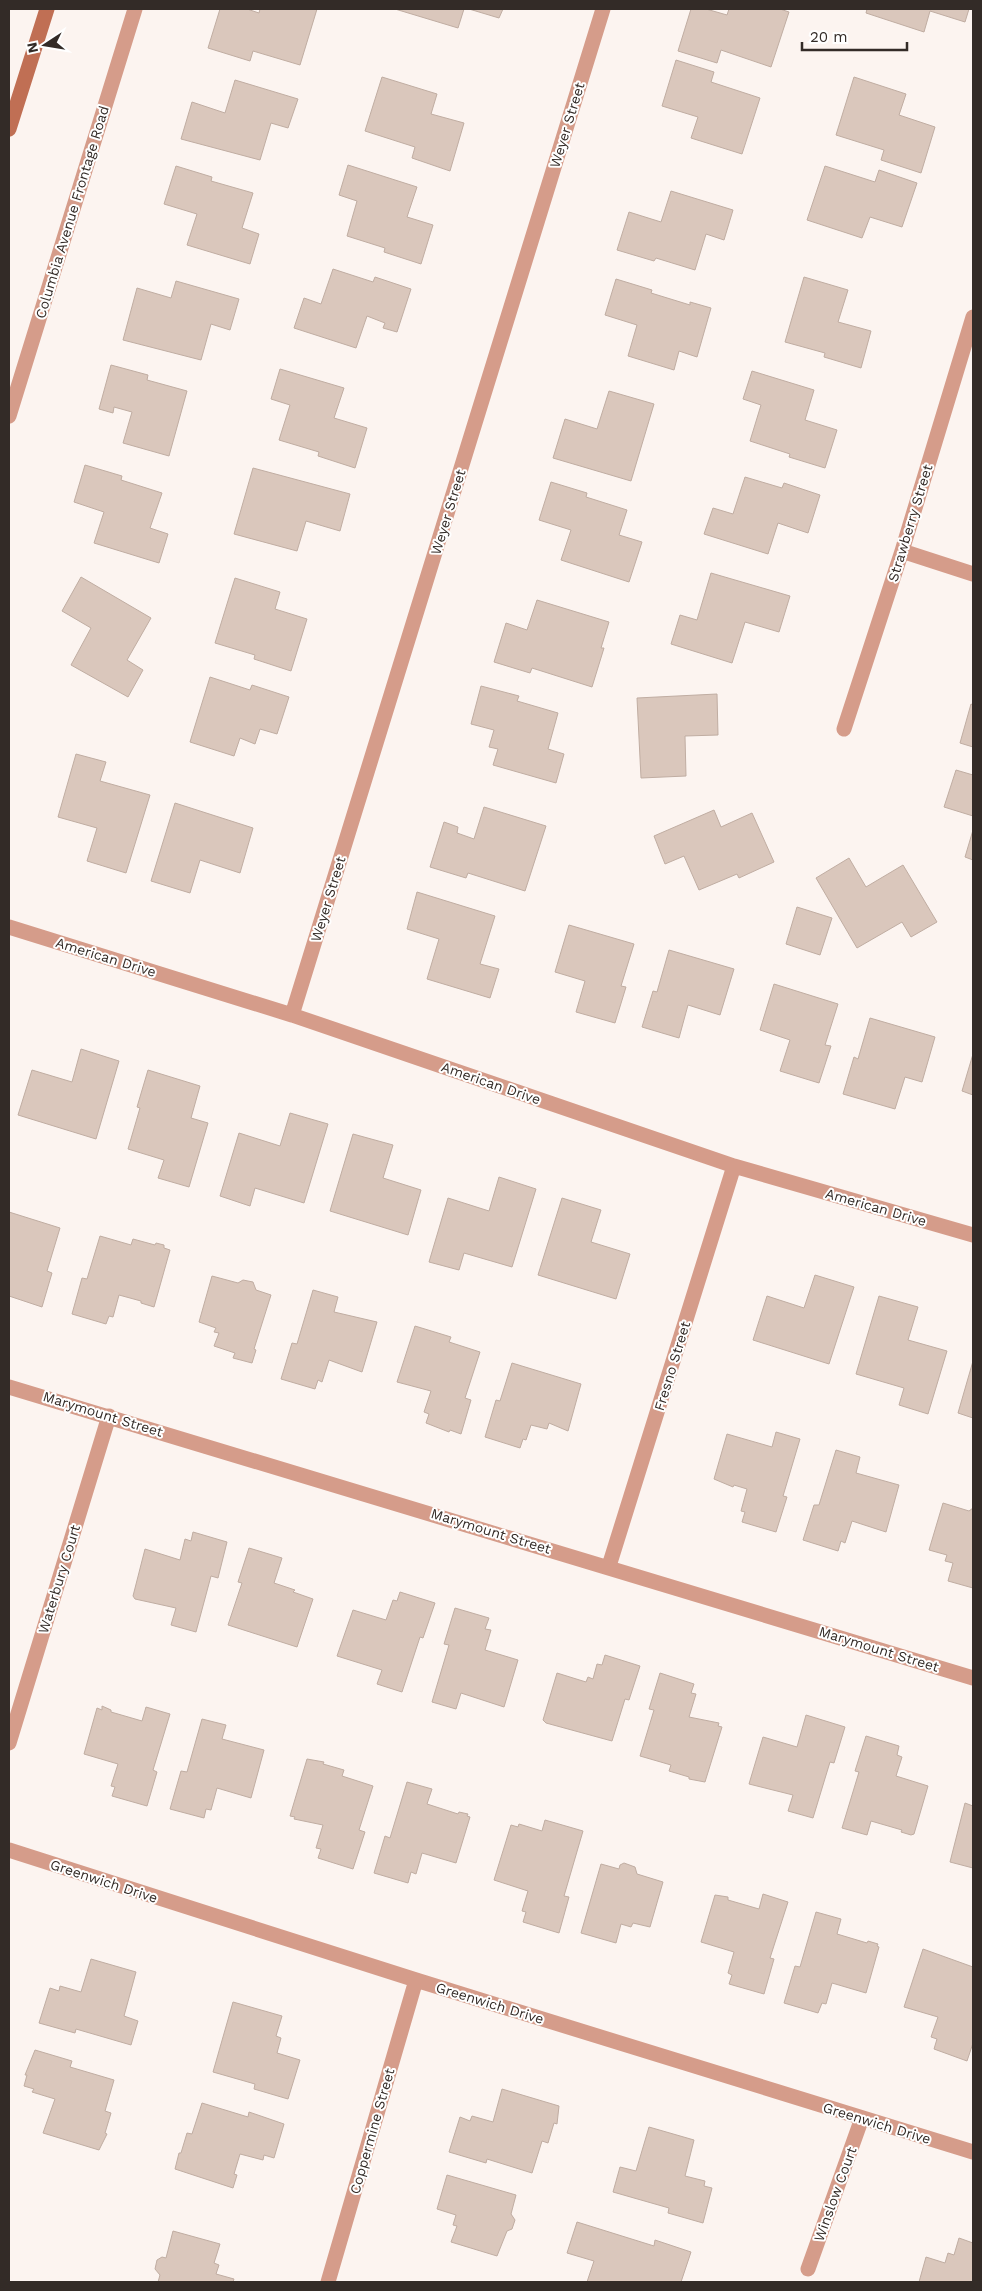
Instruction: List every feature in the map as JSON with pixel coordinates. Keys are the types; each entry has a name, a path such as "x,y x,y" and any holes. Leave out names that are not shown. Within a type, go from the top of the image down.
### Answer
{"street":[{"path":"9,129 48,9"},
{"name":"Columbia Avenue Frontage Road","path":"9,416 134,9"},
{"name":"Weyer Street","path":"292,1015 603,9"},
{"name":"Strawberry Street","path":"844,729 902,551 973,317"},
{"path":"902,551 973,574"},
{"name":"American Drive","path":"9,927 292,1015 734,1166 973,1235"},
{"name":"Fresno Street","path":"610,1566 734,1166"},
{"name":"Marymount Street","path":"9,1386 610,1566 973,1678"},
{"name":"Waterbury Court","path":"9,1743 109,1416"},
{"name":"Greenwich Drive","path":"9,1850 416,1980 973,2152"},
{"name":"Coppermine Street","path":"328,2282 416,1980"},
{"name":"Winslow Court","path":"808,2269 862,2118"}],"building":[{"path":"220,9 247,9 259,13 260,9 317,9 300,65 253,51 250,61 208,48"},
{"path":"395,9 464,9 458,28"},
{"path":"469,9 503,9 499,18"},
{"path":"691,9 706,9 727,15 729,9 780,9 789,12 771,67 721,50 717,63 678,51"},
{"path":"867,9 969,9 965,22 930,11 924,32 866,13"},
{"path":"676,60 714,72 711,82 760,98 742,154 691,138 698,117 662,106"},
{"path":"382,77 437,94 431,114 464,123 450,171 412,158 415,147 365,131"},
{"path":"854,77 906,94 899,115 935,127 921,173 881,160 884,150 836,135"},
{"path":"235,80 298,99 288,128 271,123 260,160 181,139 192,102 225,113"},
{"path":"348,165 417,187 407,217 433,225 421,264 384,252 385,248 347,236 357,201 339,195"},
{"path":"176,166 212,177 211,181 253,193 242,228 259,234 250,264 187,245 197,214 164,204"},
{"path":"825,166 875,182 879,170 917,183 902,227 870,217 862,238 807,220"},
{"path":"671,191 733,210 724,240 706,234 695,270 656,258 654,261 617,250 629,212 661,222"},
{"path":"333,269 373,282 375,277 411,289 397,332 383,328 385,323 367,316 356,348 294,328 304,298 321,304"},
{"path":"804,277 848,290 838,322 871,331 861,368 824,357 825,353 785,342"},
{"path":"616,279 652,290 651,293 690,305 690,302 711,308 697,357 679,351 674,370 628,356 637,325 605,315"},
{"path":"176,281 239,299 230,330 211,324 201,360 123,340 137,288 171,298"},
{"path":"111,365 148,375 147,380 187,391 169,456 123,443 132,412 114,407 113,413 99,409"},
{"path":"280,369 344,388 334,418 367,428 355,468 318,456 319,452 279,440 290,405 271,399"},
{"path":"752,371 814,390 805,420 837,430 825,468 789,457 790,454 750,441 761,405 743,399"},
{"path":"609,391 654,404 631,481 553,458 565,419 597,429"},
{"path":"85,465 122,476 121,480 162,493 150,528 168,534 159,563 94,543 104,512 74,502"},
{"path":"253,468 350,494 340,531 306,521 297,551 234,534"},
{"path":"745,477 782,488 784,483 820,495 808,533 778,523 768,554 704,534 713,508 733,514"},
{"path":"551,482 587,493 586,497 627,510 619,535 642,542 629,582 561,560 571,530 539,520"},
{"path":"711,573 790,596 779,632 745,622 732,663 671,644 680,615 697,620"},
{"path":"81,577 151,618 127,660 143,670 128,697 71,665 91,628 62,611"},
{"path":"235,578 280,592 275,609 307,619 291,671 254,659 255,655 215,643"},
{"path":"537,600 609,622 601,648 604,648 592,687 532,668 530,673 494,662 506,623 527,630"},
{"path":"210,677 250,690 252,685 289,697 277,734 260,729 255,744 240,738 234,756 190,742"},
{"path":"481,686 519,696 517,701 558,713 548,749 564,754 556,783 493,765 498,749 489,747 494,730 471,724"},
{"path":"717,694 718,735 685,736 686,776 641,778 637,698"},
{"path":"971,704 973,705 973,747 960,743"},
{"path":"76,754 106,762 100,781 150,795 126,873 87,861 97,828 58,817"},
{"path":"956,770 973,775 973,816 944,807"},
{"path":"175,803 253,828 240,873 200,860 190,893 151,881"},
{"path":"484,807 546,826 525,891 468,873 466,878 430,867 444,822 458,827 457,833 474,839"},
{"path":"714,810 721,827 752,813 774,862 739,878 737,874 699,890 684,856 665,864 654,836"},
{"path":"973,830 973,860 965,857"},
{"path":"849,858 866,887 903,865 937,922 911,937 902,922 857,948 816,878"},
{"path":"417,892 495,916 480,964 499,969 490,998 427,979 439,939 407,929"},
{"path":"797,907 832,918 820,955 786,944"},
{"path":"569,925 634,944 621,986 626,987 615,1023 576,1012 585,981 555,972"},
{"path":"669,950 734,969 720,1015 688,1005 679,1038 642,1027 653,991 657,992"},
{"path":"774,984 838,1004 825,1045 831,1046 819,1083 780,1071 790,1040 760,1030"},
{"path":"870,1018 935,1037 922,1082 905,1077 895,1109 843,1094 854,1057 858,1059"},
{"path":"81,1049 119,1061 96,1139 18,1115 32,1070 72,1082"},
{"path":"973,1054 973,1095 962,1091"},
{"path":"148,1070 200,1086 191,1118 208,1123 189,1187 158,1178 164,1160 128,1149 140,1108 137,1107"},
{"path":"290,1113 328,1124 304,1203 255,1188 250,1206 220,1196 239,1133 280,1146"},
{"path":"353,1134 393,1145 383,1178 421,1190 408,1235 330,1211"},
{"path":"499,1177 536,1189 512,1267 464,1253 459,1270 429,1262 448,1198 489,1211"},
{"path":"562,1198 601,1210 591,1242 630,1254 616,1299 538,1275"},
{"path":"9,1212 60,1228 47,1271 52,1273 42,1307 9,1296"},
{"path":"100,1236 131,1245 133,1239 155,1245 156,1243 164,1245 164,1248 170,1250 154,1307 119,1295 113,1317 109,1316 106,1324 72,1314 82,1278 87,1279"},
{"path":"815,1275 854,1287 829,1364 753,1340 767,1296 804,1308"},
{"path":"212,1276 238,1283 243,1280 253,1282 256,1290 271,1295 254,1349 256,1350 252,1363 233,1358 235,1353 214,1346 219,1333 214,1332 216,1328 199,1322"},
{"path":"313,1290 338,1297 334,1312 377,1322 362,1372 329,1360 322,1382 318,1380 315,1389 281,1379 292,1343 297,1344"},
{"path":"879,1296 918,1307 908,1340 947,1351 928,1414 899,1405 904,1388 856,1374"},
{"path":"415,1326 451,1337 449,1342 480,1352 465,1398 471,1400 461,1434 450,1430 449,1432 426,1423 429,1414 424,1412 431,1391 397,1382"},
{"path":"973,1361 973,1418 958,1413"},
{"path":"512,1363 581,1384 568,1431 549,1423 547,1429 531,1425 526,1440 523,1439 520,1448 485,1437 496,1400 500,1401"},
{"path":"776,1432 800,1439 783,1496 787,1497 776,1532 742,1522 745,1512 741,1511 747,1489 734,1485 733,1487 714,1479 727,1434 772,1447"},
{"path":"836,1450 860,1457 856,1473 899,1485 886,1532 852,1521 845,1543 841,1541 838,1551 803,1540 814,1505 819,1505"},
{"path":"943,1503 969,1511 973,1508 973,1588 948,1581 953,1563 945,1561 947,1555 929,1550"},
{"path":"193,1532 227,1542 218,1578 211,1576 196,1632 171,1625 176,1608 135,1599 133,1596 145,1549 180,1560 185,1539 191,1541"},
{"path":"249,1548 282,1558 274,1583 313,1599 297,1647 228,1625 242,1583 238,1582"},
{"path":"400,1592 435,1603 423,1638 420,1637 402,1692 377,1684 382,1670 337,1656 353,1610 386,1620 393,1600 397,1601"},
{"path":"455,1608 489,1618 485,1629 491,1630 485,1650 518,1660 504,1707 461,1693 456,1709 432,1702 449,1645 444,1644"},
{"path":"605,1655 640,1666 629,1700 625,1699 612,1741 546,1723 543,1720 557,1673 586,1682 588,1677 593,1679 597,1664 602,1665"},
{"path":"660,1673 694,1684 691,1693 696,1694 689,1717 719,1723 718,1726 722,1727 705,1782 689,1779 689,1777 669,1771 671,1765 640,1756 654,1710 649,1709"},
{"path":"102,1706 111,1710 111,1712 142,1721 146,1707 170,1714 153,1770 157,1772 147,1806 112,1796 115,1787 111,1786 118,1764 84,1754 97,1708 102,1710"},
{"path":"806,1715 845,1727 834,1763 830,1762 813,1818 788,1811 793,1795 749,1784 763,1737 797,1747"},
{"path":"202,1719 226,1725 222,1739 264,1750 251,1798 217,1788 211,1810 206,1809 204,1818 170,1809 181,1771 187,1772"},
{"path":"866,1736 899,1746 897,1755 902,1757 896,1776 928,1786 914,1834 901,1832 902,1830 871,1821 867,1835 842,1828 859,1772 855,1771"},
{"path":"307,1759 324,1762 323,1764 344,1770 342,1776 373,1786 359,1830 365,1832 353,1869 318,1858 321,1849 316,1848 323,1825 294,1819 295,1817 290,1816"},
{"path":"407,1782 432,1789 427,1804 458,1814 459,1812 468,1814 467,1816 470,1817 456,1863 422,1853 416,1874 411,1872 408,1883 374,1873 385,1836 390,1838"},
{"path":"965,1803 973,1806 973,1868 950,1862"},
{"path":"545,1820 583,1831 564,1896 569,1897 559,1933 523,1922 526,1912 522,1911 528,1891 494,1880 511,1825 518,1827 519,1824 542,1831"},
{"path":"624,1863 635,1867 637,1874 663,1882 650,1927 633,1923 631,1927 621,1924 616,1943 581,1933 601,1864 619,1869 620,1865"},
{"path":"763,1894 788,1902 770,1958 774,1959 764,1994 729,1984 732,1975 728,1973 734,1952 701,1942 715,1895 728,1897 728,1900 759,1909"},
{"path":"816,1912 841,1919 837,1934 867,1943 868,1941 878,1944 877,1946 879,1947 866,1993 832,1983 826,2004 822,2003 818,2013 784,2003 795,1966 800,1967"},
{"path":"923,1949 973,1967 973,2043 967,2061 934,2049 937,2039 931,2037 938,2017 904,2007"},
{"path":"91,1959 136,1972 124,2016 138,2021 131,2045 76,2029 75,2033 39,2023 50,1988 59,1991 60,1986 81,1992"},
{"path":"233,2002 282,2016 276,2036 281,2038 277,2053 300,2060 288,2099 254,2089 255,2084 213,2072"},
{"path":"35,2050 72,2061 70,2067 114,2080 105,2111 111,2113 105,2133 107,2134 99,2150 43,2133 55,2099 32,2092 34,2089 24,2086 27,2075 25,2075"},
{"path":"502,2089 559,2106 557,2124 554,2123 548,2143 542,2141 532,2173 487,2159 486,2163 449,2152 460,2117 470,2121 472,2116 493,2122"},
{"path":"202,2103 248,2117 249,2112 284,2124 274,2158 264,2155 263,2160 240,2154 234,2174 237,2175 233,2188 175,2169 187,2133 192,2134"},
{"path":"649,2127 694,2140 685,2176 705,2181 704,2186 712,2188 703,2223 668,2213 669,2208 613,2192 620,2167 636,2171"},
{"path":"447,2175 516,2195 511,2214 515,2220 512,2229 507,2231 497,2256 451,2242 457,2226 453,2225 456,2215 437,2209"},
{"path":"577,2222 654,2246 655,2240 691,2252 681,2282 587,2282 594,2261 567,2253"},
{"path":"173,2231 220,2244 214,2263 219,2265 216,2274 234,2279 233,2282 158,2282 160,2275 155,2269 157,2260 162,2257 166,2258"},
{"path":"959,2238 973,2243 973,2282 919,2282 926,2257 945,2263 948,2253 954,2255"}]}
